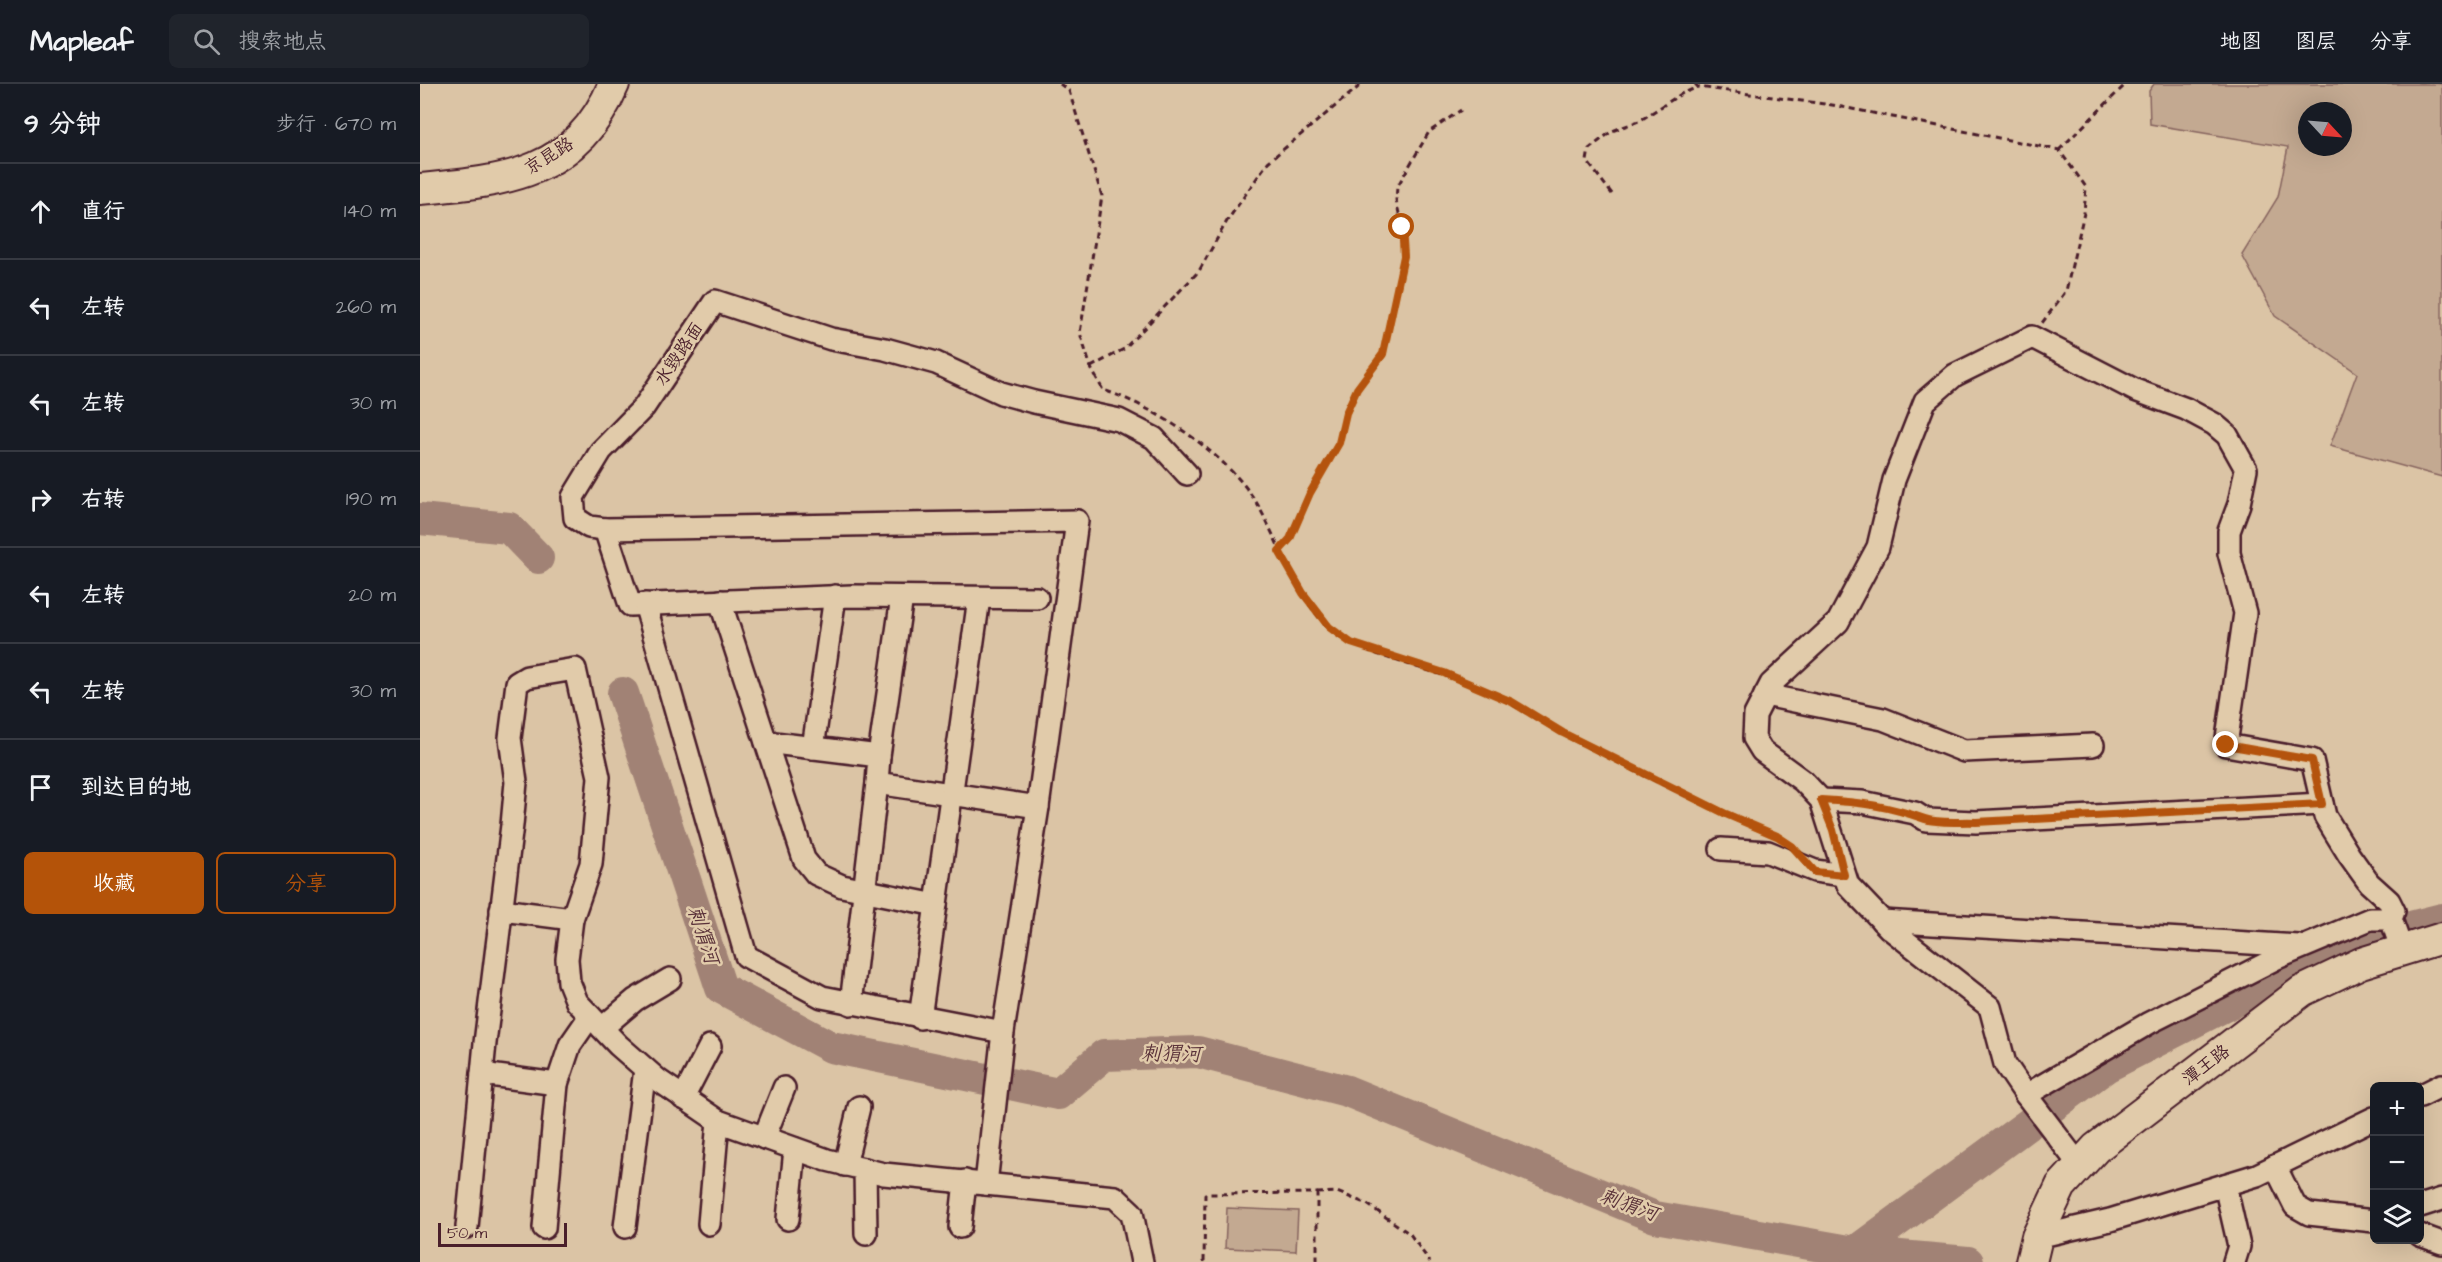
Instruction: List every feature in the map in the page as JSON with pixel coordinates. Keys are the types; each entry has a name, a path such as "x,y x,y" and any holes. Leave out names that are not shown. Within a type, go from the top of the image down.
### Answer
{"highway":[{"name":"京昆路","path":"420,189 473,184 527,173 582,136 608,99 614,84"},
{"name":"潭王路","path":"2034,1249 2061,1186 2096,1148 2302,991 2361,963 2442,938"}],"street":[{"name":"水毁路面","path":"605,529 589,527 575,518 573,497 601,451 644,406 715,300 831,339 885,349 936,363 1001,393 1119,420 1154,438 1187,474"},
{"path":"2079,1165 2026,1096 2005,1064 1990,1006 1882,921 1848,885 1833,830 1821,800 1803,781 1762,751 1754,738 1755,715 1771,684 1838,622 1878,548 1894,480 1925,401 1955,375 2032,336 2134,390 2186,409 2214,423 2227,435 2246,469 2239,504 2229,531 2229,553 2245,613 2226,745 2312,760 2325,816 2369,883 2390,901 2394,911 2391,919 2402,949"},
{"path":"986,1184 1001,1067 1003,1032 1038,807 1077,520 605,529 630,605 835,596 1037,598"},
{"path":"813,748 835,596"},
{"path":"851,1004 879,756 902,597"},
{"path":"920,1018 979,598"},
{"path":"720,601 804,860 816,874 842,886 936,905"},
{"path":"645,604 747,956 822,997 920,1018 1003,1032"},
{"path":"467,1227 482,1074 516,782 510,738 517,683 527,677 575,669 599,777 591,864 572,919 567,959 569,982 577,1002 596,1022 645,1069 718,1121 795,1149 884,1174 1115,1197 1132,1213 1142,1262"},
{"path":"1765,695 1883,719 1964,751 2093,745"},
{"path":"766,742 879,756"},
{"path":"877,783 1038,807"},
{"path":"1821,800 1862,802 1915,813 1926,820 1976,822 2322,804"},
{"path":"1721,849 1768,852 1815,872 1844,875"},
{"path":"501,910 572,919"},
{"path":"2026,1096 2149,1023 2303,947 2370,920 2391,919"},
{"path":"1882,921 2303,947"},
{"path":"544,1228 557,1084 570,1045 596,1022 670,979"},
{"path":"683,1098 710,1046"},
{"path":"625,1227 645,1069"},
{"path":"482,1074 557,1084"},
{"path":"2424,1094 2442,1085"},
{"path":"765,1138 784,1088"},
{"path":"859,1107 855,1167 866,1233"},
{"path":"2034,1249 2110,1220 2225,1185 2275,1166 2370,1120"},
{"path":"709,1224 718,1121"},
{"path":"788,1219 795,1149"},
{"path":"2275,1166 2295,1206 2309,1214 2370,1221"},
{"path":"960,1227 964,1181"},
{"path":"2225,1185 2237,1254"},
{"path":"2424,1205 2442,1199"},
{"path":"2424,1237 2442,1243"}],"path":[{"path":"1060,84 1069,91 1102,196 1080,333 1090,368 1103,390 1153,410 1194,440 1243,483 1259,508 1279,551 1303,593 1323,619 1351,643 1444,673 1482,688 1614,759 1726,814 1777,836"},
{"path":"1090,368 1124,350 1199,272 1227,221 1268,162 1362,84"},
{"path":"2059,150 2127,84"},
{"path":"1612,194 1587,161 1589,149 1611,131 1640,121 1696,85 1832,105 2059,150 2086,187 2084,213 2066,291 2032,336"},
{"path":"1279,551 1290,539 1310,493 1339,443 1346,413 1357,389 1383,354 1404,256 1402,227 1396,201 1397,187 1429,132 1461,110"},
{"path":"1204,1262 1204,1194 1337,1192 1367,1204 1410,1234 1430,1262"},
{"path":"1317,1193 1317,1262"}],"shaded area":[{"path":"2154,84 2442,84 2442,477 2330,446 2357,373 2275,316 2242,255 2278,197 2288,147 2150,124 2149,91"},
{"path":"1227,1208 1298,1211 1296,1251 1225,1248"}],"waterway":[{"name":"刺猬河","path":"420,519 509,528 538,558"},
{"name":"刺猬河","path":"623,693 721,988 831,1047 1058,1094 1104,1055 1198,1052 1347,1091 1655,1217 1855,1252 1968,1262"},
{"path":"1855,1252 2106,1067 2347,943 2442,919"}],"route":[{"path":"1402,227 1404,256 1383,354 1357,389 1346,413 1339,443 1310,493 1290,539 1279,551 1303,593 1329,627 1351,643 1444,673 1512,702 1563,733 1726,814 1777,836 1792,846 1815,872 1844,875 1833,830 1821,800 1862,802 1915,813 1926,820 1976,822 2322,804 2312,760 2226,745"}]}
